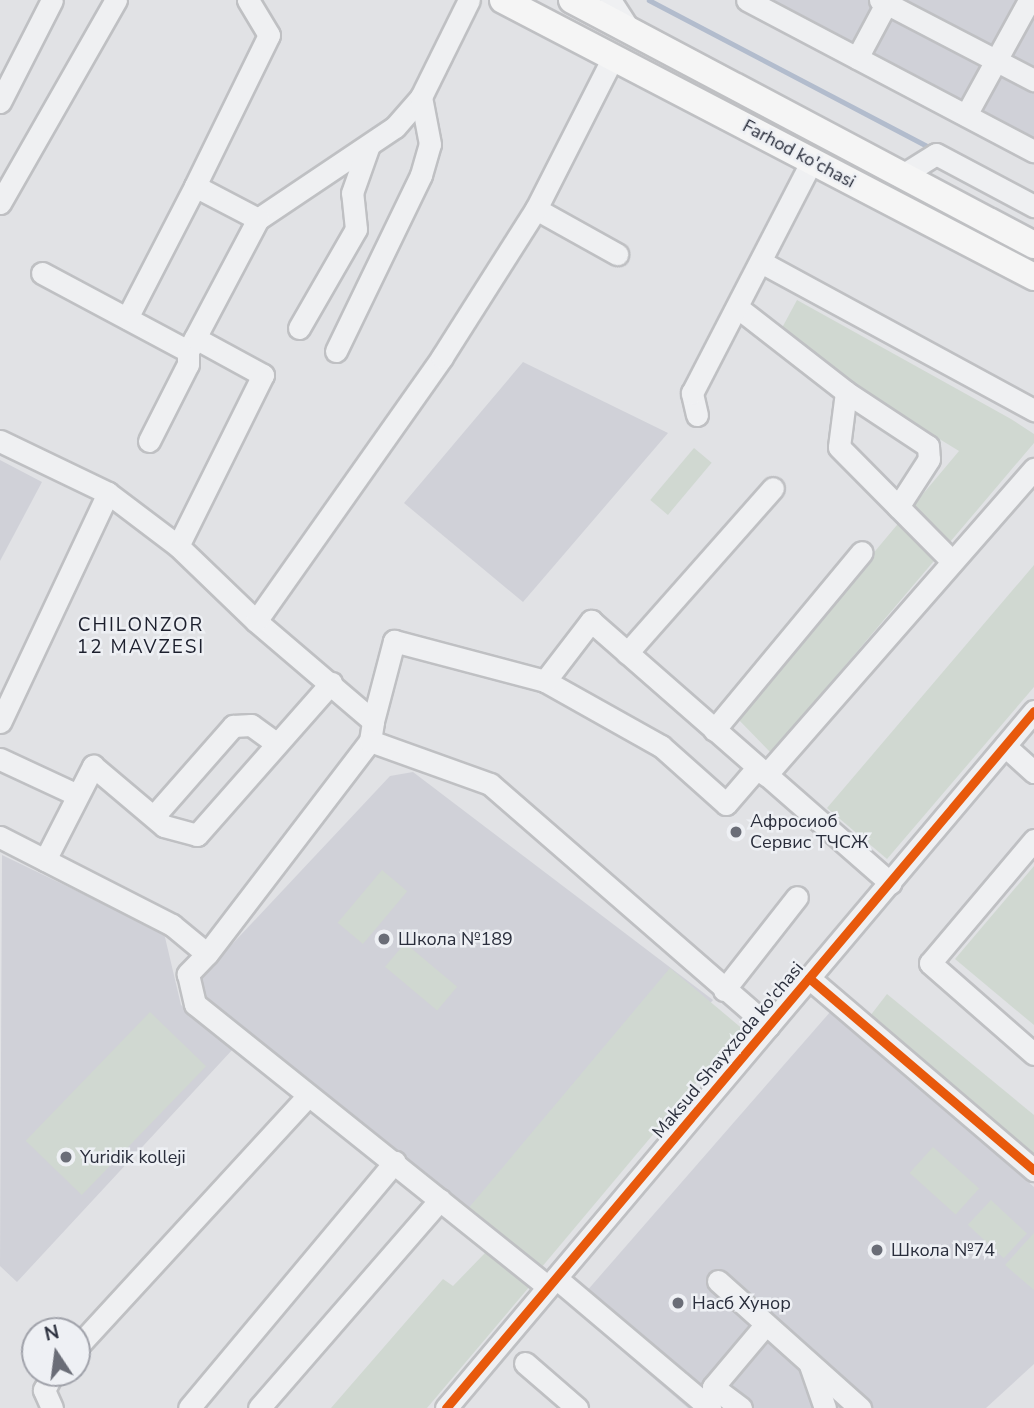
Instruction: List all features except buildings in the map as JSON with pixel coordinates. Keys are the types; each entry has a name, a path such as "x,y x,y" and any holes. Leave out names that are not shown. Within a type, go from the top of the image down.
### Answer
{"main road":[{"name":"Farhod ko'chasi","path":"503,0 1034,277"},
{"name":"Farhod ko'chasi","path":"565,32 577,1 635,36 1034,245"}],"street":[{"path":"0,102 52,0"},
{"path":"0,204 116,0"},
{"path":"127,318 269,35 248,0"},
{"path":"149,441 188,364 191,344 258,219 369,145 421,97 469,0"},
{"path":"610,0 635,36"},
{"path":"751,1 1034,151"},
{"path":"857,58 885,1 1034,80"},
{"path":"966,115 1029,2"},
{"path":"256,621 442,357 536,209 614,57"},
{"path":"335,351 421,175 430,144 421,97"},
{"path":"299,328 356,229 352,193 369,145"},
{"path":"901,176 936,154 1034,206"},
{"path":"697,415 692,393 812,161"},
{"path":"195,186 258,219"},
{"path":"536,209 617,254"},
{"path":"761,262 1034,410"},
{"path":"42,273 127,318 263,375 178,546"},
{"path":"737,307 846,392 928,446 929,458 898,507"},
{"path":"846,392 839,447 952,561"},
{"path":"0,441 108,493 178,546 256,621 331,683 371,731 491,784 768,1026"},
{"path":"710,1408 552,1282 306,1098 195,1004 188,974 207,954 371,731 394,641 545,681 662,746 726,804 761,771 1034,469"},
{"path":"627,653 773,488"},
{"path":"0,722 108,493"},
{"path":"714,730 862,552"},
{"path":"545,681 591,621 890,883"},
{"path":"45,860 85,773 99,768 154,816 188,836 197,835 331,683"},
{"name":"Maksud Shayxzoda ko'chasi","path":"446,1408 1034,711"},
{"path":"154,816 233,726 251,724 277,744"},
{"path":"1005,746 1034,772"},
{"path":"0,759 75,794"},
{"path":"0,837 172,925 207,954"},
{"path":"1034,840 930,962 1034,1054"},
{"path":"724,990 797,897"},
{"path":"809,978 1034,1170"},
{"path":"91,1332 306,1098"},
{"path":"189,1408 395,1162"},
{"path":"259,1408 440,1200"},
{"path":"718,1281 860,1408"},
{"path":"741,1408 713,1387 765,1324"},
{"path":"526,1363 573,1407"},
{"path":"809,1363 825,1408"},
{"path":"46,1387 44,1390 52,1408"}],"shaded area":[{"path":"759,0 1034,0 1034,144"},
{"path":"797,300 1011,419 1034,434 1034,443 771,753 736,717 959,451 776,339"},
{"path":"523,362 668,433 523,602 404,503"},
{"path":"694,448 712,463 668,515 650,500"},
{"path":"0,460 42,482 0,561"},
{"path":"1034,565 1034,687 887,859 827,808"},
{"path":"413,772 713,1000 509,1243 193,986 390,776"},
{"name":"Yuridik kolleji","path":"2,855 164,933 181,1005 233,1049 17,1282 0,1266"},
{"path":"1034,866 1034,1025 955,959"},
{"path":"382,870 407,891 363,944 338,923"},
{"path":"405,943 457,987 437,1010 385,967"},
{"path":"670,968 742,1028 540,1269 468,1209"},
{"path":"887,994 1034,1115 1034,1159 870,1016"},
{"name":"Школа №74","path":"831,1011 1034,1187 1034,1364 986,1408 688,1408 572,1308"},
{"path":"150,1012 206,1066 82,1195 26,1141"},
{"path":"933,1147 979,1188 956,1214 910,1173"},
{"path":"991,1200 1027,1233 1004,1258 968,1225"},
{"path":"1034,1233 1034,1290 1005,1265"},
{"path":"485,1253 530,1286 427,1408 331,1408 443,1279 453,1286"}],"waterway":[{"path":"649,0 931,148"}],"cycle path":[{"path":"446,1408 1034,711"},
{"path":"809,978 1034,1170"}],"place":[{"name":"Афросиоб Сервис ТЧСЖ","path":"736,832"},
{"name":"Школа №189","path":"384,939"},
{"name":"Yuridik kolleji","path":"66,1157"},
{"name":"Школа №74","path":"877,1250"},
{"name":"Насб Хунор","path":"678,1303"}],"district":[{"name":"CHILONZOR 12 MAVZESI","path":"141,637"}]}
